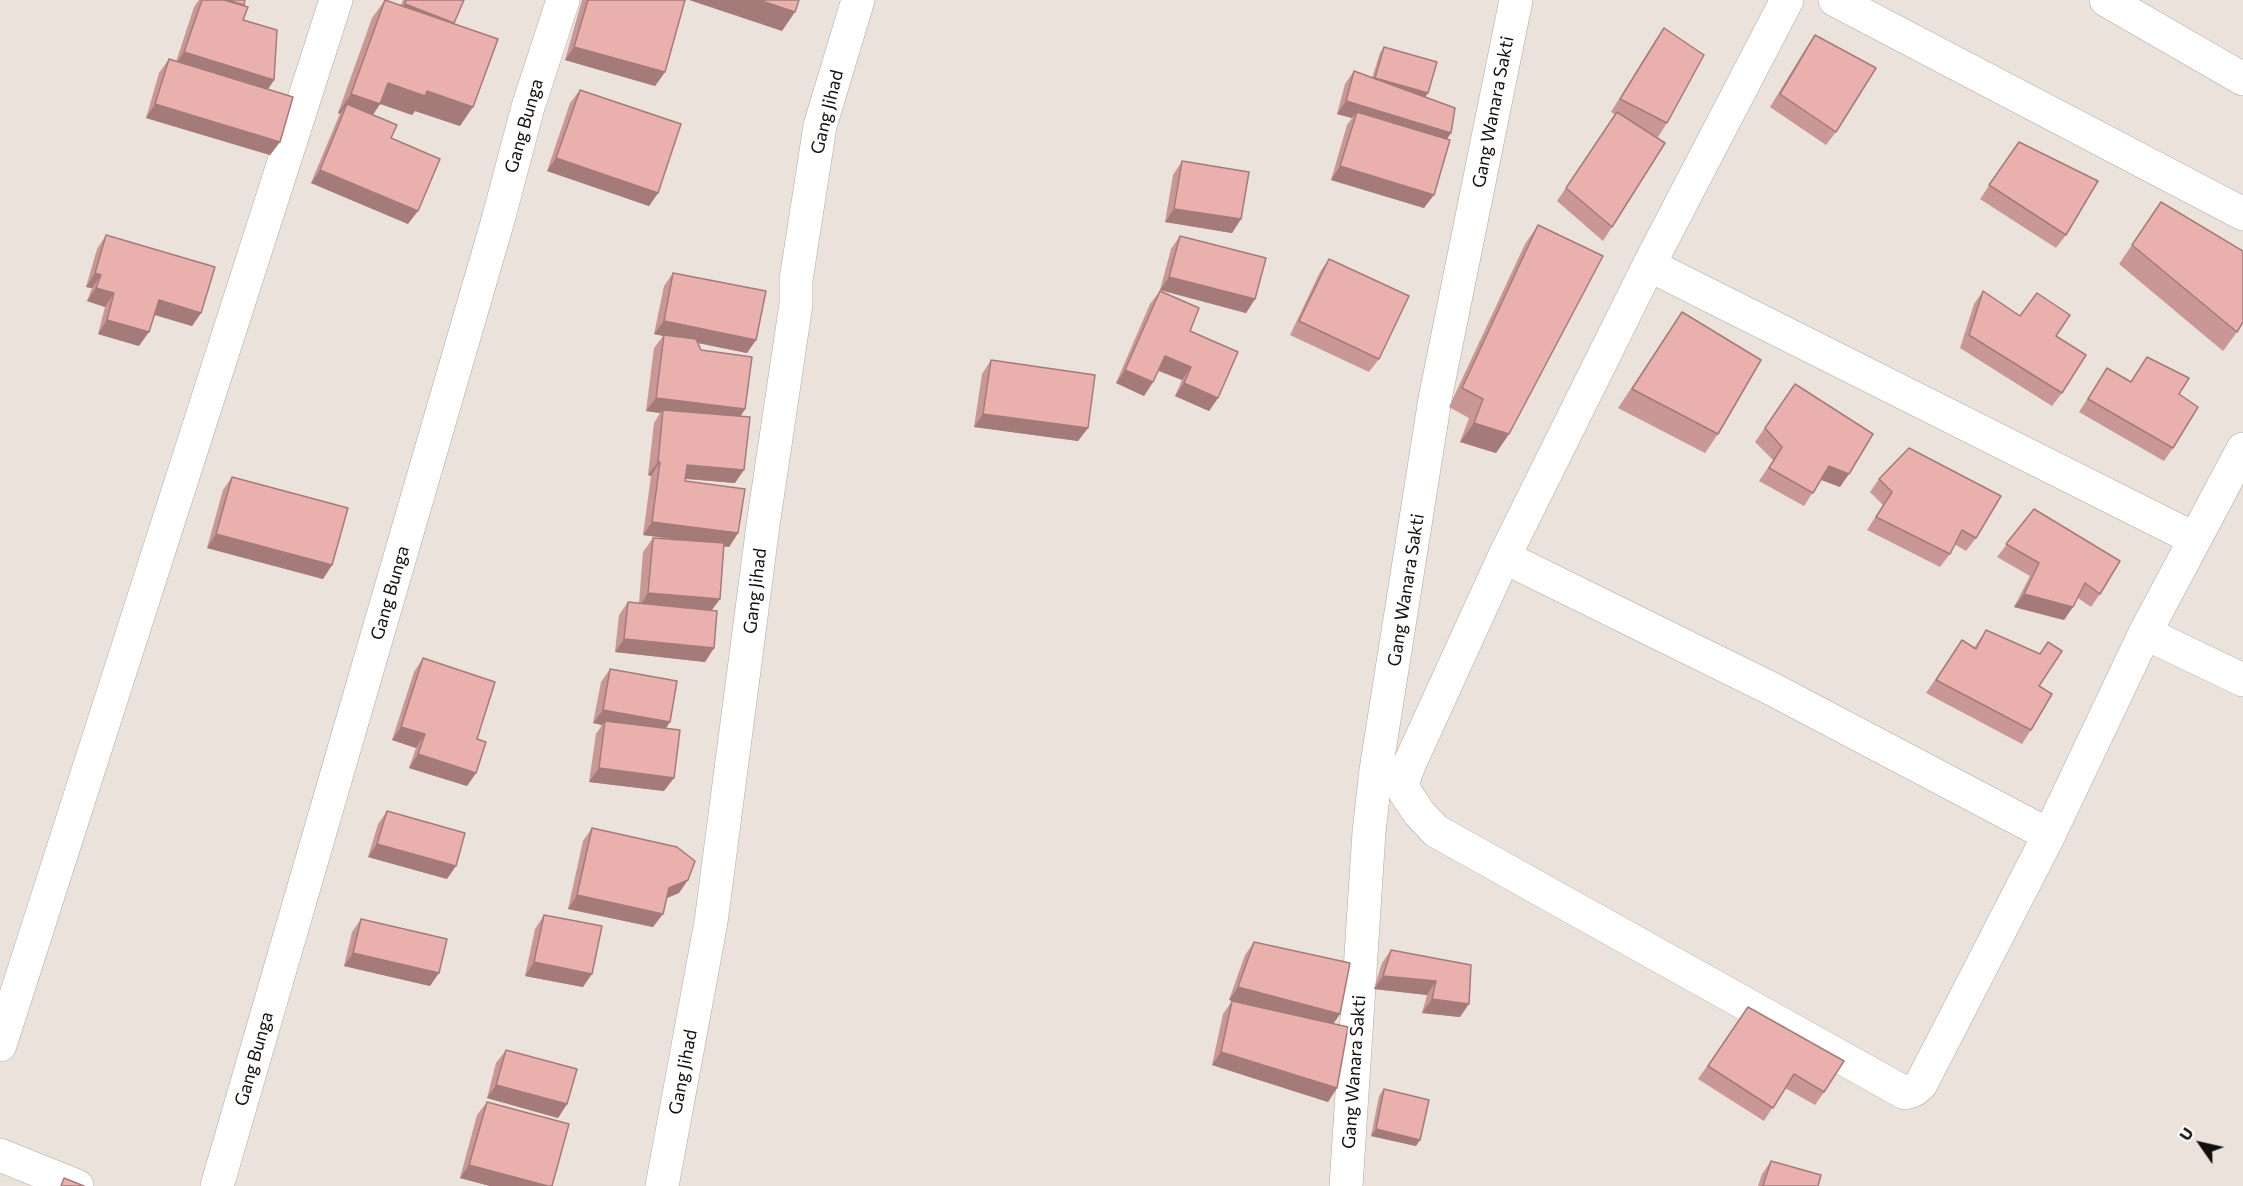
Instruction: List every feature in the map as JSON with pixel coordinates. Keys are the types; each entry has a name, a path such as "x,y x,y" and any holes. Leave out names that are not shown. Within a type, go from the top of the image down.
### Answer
{"street":[{"path":"0,1045 336,0"},
{"name":"Gang Bunga","path":"217,1186 498,220 528,107 563,0"},
{"name":"Gang Jihad","path":"662,1186 711,922 763,525 796,304 796,280 820,126 858,0"},
{"name":"Gang Wanara Sakti","path":"1346,1186 1369,832 1376,770 1435,399 1516,0"},
{"path":"1787,0 1649,265 1504,556 1403,781 1404,792 1436,831 1905,1094 1921,1084 2049,835 2145,633 2243,449"},
{"path":"1835,0 2243,214"},
{"path":"2106,0 2243,79"},
{"path":"1649,265 2195,539"},
{"path":"1504,556 1772,688 2049,835"},
{"path":"2145,633 2243,680"},
{"path":"0,1155 35,1178 77,1186"}],"building":[{"path":"202,0 224,0 248,7 243,20 277,30 274,80 184,52"},
{"path":"227,0 245,0 244,5"},
{"path":"385,0 498,39 473,107 427,91 425,96 388,83 380,104 351,94"},
{"path":"406,0 464,0 454,23 405,4"},
{"path":"588,0 685,0 665,72 574,47"},
{"path":"759,0 799,0 795,12"},
{"path":"1664,28 1704,55 1667,123 1620,99"},
{"path":"1815,35 1876,68 1836,132 1780,94"},
{"path":"1384,47 1437,62 1428,93 1375,78"},
{"path":"169,59 293,97 280,142 155,104"},
{"path":"1354,71 1455,108 1451,133 1346,101"},
{"path":"580,90 681,124 658,193 556,158"},
{"path":"347,104 397,125 391,138 440,159 418,211 320,170"},
{"path":"1357,112 1450,140 1434,195 1340,166"},
{"path":"1617,112 1665,143 1612,227 1566,188"},
{"path":"2019,142 2098,181 2066,235 1989,185"},
{"path":"1182,161 1249,172 1241,219 1174,209"},
{"path":"2161,202 2243,251 2243,322 2237,332 2132,245"},
{"path":"1538,225 1603,256 1509,434 1474,423 1483,399 1462,388"},
{"path":"106,235 215,267 201,313 159,300 149,332 107,320 114,293 96,288 101,275 95,273"},
{"path":"1180,236 1266,258 1255,299 1169,277"},
{"path":"1329,259 1409,296 1379,359 1299,321"},
{"path":"673,273 766,291 756,340 664,321"},
{"path":"1160,291 1199,308 1190,331 1238,352 1218,398 1184,383 1191,367 1165,356 1153,382 1125,370"},
{"path":"1983,291 2020,316 2037,293 2070,315 2056,336 2086,355 2062,393 1969,335"},
{"path":"1682,312 1761,360 1718,434 1632,389"},
{"path":"664,335 696,339 701,350 752,357 745,409 656,398"},
{"path":"2147,357 2189,378 2179,394 2198,407 2173,448 2088,399 2107,368 2131,382"},
{"path":"991,360 1095,375 1088,428 983,414"},
{"path":"1795,384 1873,434 1849,474 1829,466 1813,493 1769,468 1782,447 1765,428"},
{"path":"663,410 750,417 744,470 687,465 685,481 745,489 738,533 652,522 660,462 658,462"},
{"path":"1909,448 2001,496 1976,538 1962,530 1950,554 1876,517 1892,492 1879,479"},
{"path":"232,477 348,508 332,565 216,534"},
{"path":"2034,509 2120,561 2100,594 2085,583 2073,607 2024,594 2039,563 2006,544"},
{"path":"653,538 724,543 720,599 648,593"},
{"path":"628,602 717,611 714,648 624,639"},
{"path":"1986,630 2040,654 2048,642 2062,651 2039,686 2052,694 2031,730 1936,680 1962,640 1976,649"},
{"path":"423,658 495,682 477,739 486,742 476,773 418,754 425,734 401,727"},
{"path":"610,669 677,681 670,722 603,710"},
{"path":"605,721 680,730 674,778 599,768"},
{"path":"387,811 465,833 456,866 377,844"},
{"path":"592,828 677,847 695,861 688,880 669,888 663,914 577,895"},
{"path":"544,915 602,926 592,974 534,962"},
{"path":"361,919 447,939 439,973 353,953"},
{"path":"1254,942 1350,963 1340,1014 1238,987"},
{"path":"1391,950 1471,965 1469,1004 1432,999 1436,981 1383,976"},
{"path":"1232,1001 1348,1027 1337,1088 1221,1052"},
{"path":"1748,1007 1844,1061 1824,1092 1794,1074 1773,1108 1708,1066"},
{"path":"506,1050 577,1069 567,1104 496,1085"},
{"path":"1384,1089 1429,1100 1420,1140 1376,1129"},
{"path":"487,1102 569,1124 552,1186 469,1165"},
{"path":"1771,1161 1821,1175 1818,1186 1763,1186"},
{"path":"64,1178 84,1186 61,1186"}]}
